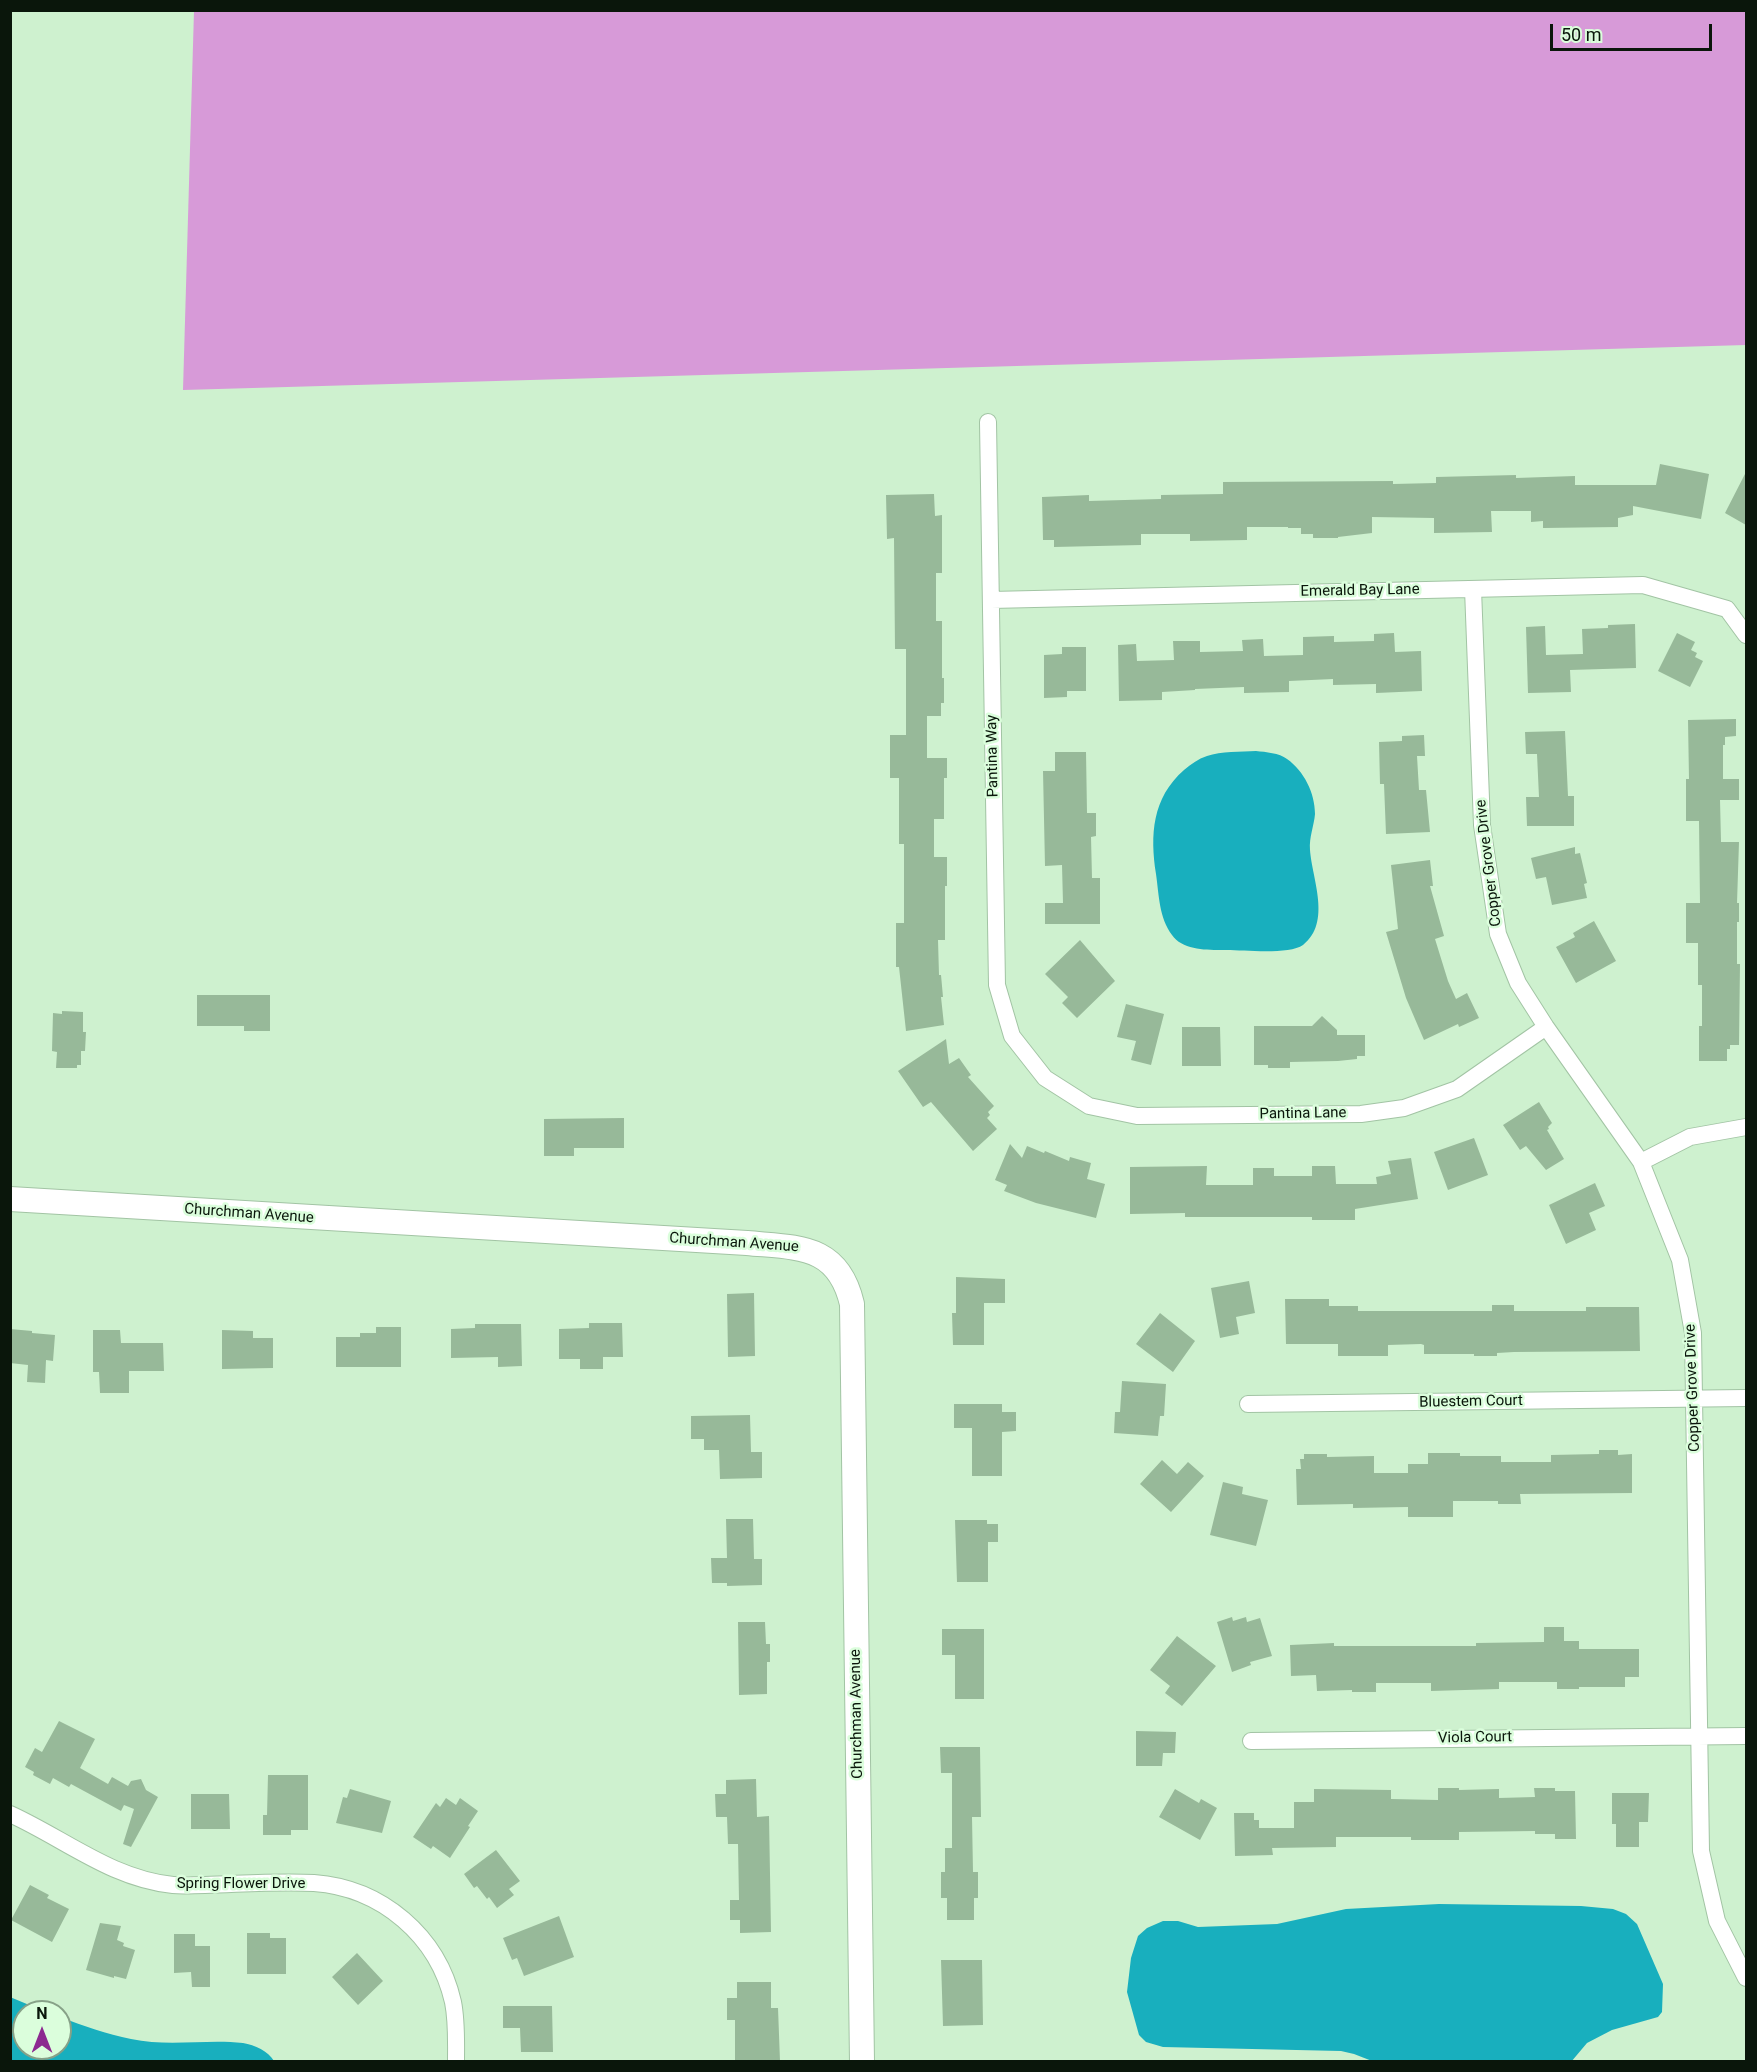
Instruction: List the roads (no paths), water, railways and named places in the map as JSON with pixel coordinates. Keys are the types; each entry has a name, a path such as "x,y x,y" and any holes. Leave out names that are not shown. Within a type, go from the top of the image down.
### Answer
{"street":[{"name":"Pantina Way","path":"988,422 997,985 1012,1036 1045,1078"},
{"name":"Emerald Bay Lane","path":"991,600 1643,585 1726,609 1746,635"},
{"name":"Copper Grove Drive","path":"1473,589 1482,825 1498,934 1518,983 1546,1027 1641,1162 1680,1260 1693,1332 1701,1851 1717,1921 1746,1978"},
{"name":"Pantina Lane","path":"1045,1078 1089,1106 1137,1116 1361,1114 1404,1108 1457,1089 1546,1027"},
{"path":"1641,1162 1690,1137 1746,1127"},
{"name":"Churchman Avenue","path":"10,1199 747,1243 807,1249 826,1258 841,1275 852,1304 862,2061"},
{"name":"Bluestem Court","path":"1248,1404 1746,1398"},
{"name":"Viola Court","path":"1251,1741 1746,1736"},
{"name":"Spring Flower Drive","path":"10,1815 129,1876 173,1885 314,1883 370,1897 407,1921 421,1936 438,1962 449,1987 456,2024 456,2061"}],"water":[{"path":"1256,751 1276,754 1287,759 1299,770 1311,791 1315,814 1310,845 1318,900 1317,925 1312,936 1303,945 1288,950 1212,950 1189,947 1172,935 1164,921 1160,906 1153,845 1159,805 1173,781 1198,760 1218,753"},
{"path":"1439,1904 1581,1906 1613,1909 1626,1914 1637,1924 1663,1984 1662,2012 1658,2017 1612,2030 1587,2043 1571,2062 1372,2061 1341,2051 1163,2047 1146,2042 1139,2035 1127,1992 1131,1958 1138,1936 1147,1928 1163,1921 1178,1921 1198,1927 1277,1924 1346,1909"},
{"path":"10,1997 17,2000 12,2000 12,2060 72,2060 72,2022 104,2032 145,2041 243,2043 261,2049 274,2061 11,2061"}]}
